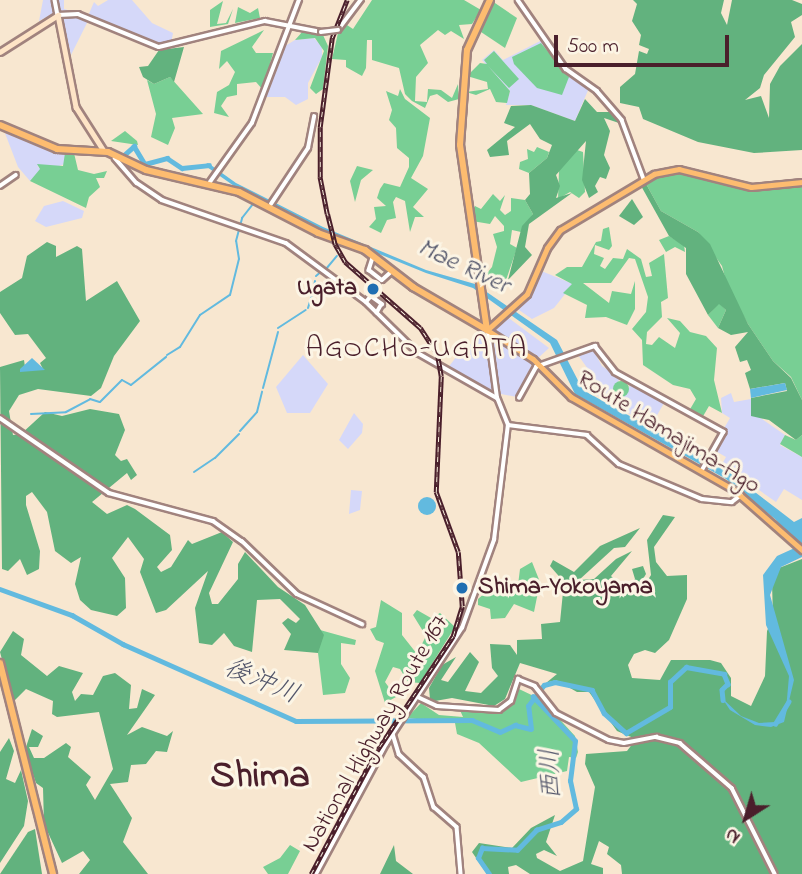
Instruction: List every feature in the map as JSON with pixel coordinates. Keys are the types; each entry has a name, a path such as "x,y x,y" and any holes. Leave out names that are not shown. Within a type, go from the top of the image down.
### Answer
{"highway":[{"name":"National Highway Route 167","path":"487,330 460,133 467,50 490,0"},
{"path":"0,125 74,151 108,152 146,170 210,182 256,200 373,255 392,271 487,330"},
{"path":"0,663 52,874"}],"main road":[{"path":"0,52 58,15 76,107 108,152"},
{"path":"487,330 531,288 545,251 560,230 644,179 674,169 748,187 802,182"},
{"name":"Route Hamajima-Ago","path":"487,330 540,365 571,397 703,470 741,495 802,550"}],"street":[{"path":"55,0 58,15 78,14 159,47 246,25 289,23 321,32 338,30 360,0"},
{"path":"210,182 252,123 299,0"},
{"path":"518,0 566,69 597,91 622,120 644,179"},
{"path":"273,202 308,148 314,117"},
{"path":"108,152 152,194 286,243 366,302 418,353 497,398"},
{"path":"0,186 16,175"},
{"path":"373,255 369,270 382,280 392,271"},
{"path":"366,302 371,296 382,304 377,313"},
{"name":"National Highway Route 167","path":"316,874 393,734 463,628 494,540 508,425 497,398 487,330"},
{"path":"519,398 526,380 540,365 596,346 615,372 724,432 703,470"},
{"path":"0,418 109,493 213,521 242,541 297,594 362,624"},
{"path":"508,425 587,435 619,464 702,499 732,502 741,495"},
{"path":"418,697 431,705 495,710 508,704 518,679 537,688 556,713 609,740 624,743 663,737 691,750 732,788 775,874"},
{"path":"393,734 398,754 424,777 435,808 457,827 461,874"}],"shaded area":[{"path":"43,0 64,0 64,9 88,16 94,2 98,6 108,0 132,0 152,23 173,33 171,44 155,44 90,17 71,55 60,10 39,21"},
{"path":"314,38 322,47 322,57 308,83 308,99 296,105 285,97 263,97 280,49 295,40"},
{"path":"544,39 562,68 589,88 575,121 531,105 506,105 510,91 482,60 494,50 503,60"},
{"path":"3,128 65,153 65,164 50,169 37,166 41,169 30,181 18,167"},
{"path":"63,201 84,211 82,218 46,227 35,221 44,206"},
{"path":"539,270 573,284 554,308 532,319 516,308 535,290"},
{"path":"506,316 549,348 537,359 495,332"},
{"path":"485,334 495,394 447,369 460,352"},
{"path":"497,340 532,364 517,397 501,394 492,347"},
{"path":"593,350 602,366 620,378 612,393 622,399 631,384 664,403 651,426 596,395 600,386 578,355"},
{"path":"303,355 328,384 310,413 287,413 276,387"},
{"path":"731,393 734,402 751,399 752,412 785,435 780,445 802,457 802,500 784,489 776,502 722,464 726,457 712,449 730,418 722,413 721,398"},
{"path":"354,413 363,424 362,433 348,449 339,440"},
{"path":"351,490 362,491 360,510 349,514"}],"green space":[{"path":"372,0 464,0 481,10 472,24 459,25 464,39 451,31 445,35 438,30 420,45 428,63 416,77 415,101 427,102 428,89 441,90 452,98 458,84 459,99 448,102 437,94 430,96 425,108 412,101 405,94 399,68 372,60 372,40 367,40 366,68 362,76 346,67 346,60 332,59 338,33 347,25 353,29"},
{"path":"633,0 724,0 721,13 727,25 732,0 792,0 802,4 802,15 791,22 795,37 764,75 760,88 745,100 761,96 769,118 770,84 780,66 802,44 802,150 754,153 698,142 643,119 639,107 620,103 620,87 635,74 639,51 647,54 649,49 639,45 641,35 632,21 637,4"},
{"path":"223,1 217,24 226,23 233,9 228,24 210,27 210,10"},
{"path":"492,1 517,18 505,48 478,30"},
{"path":"238,7 250,13 258,8 260,18 235,23"},
{"path":"264,30 252,47 256,53 273,53 263,90 256,82 237,84 237,95 227,97 221,106 229,117 214,113 217,92 229,85 235,72 227,61 219,69 221,51"},
{"path":"303,31 323,35 328,46 323,89 316,94 310,88 324,51 315,38 295,40"},
{"path":"541,43 569,77 562,95 537,88 514,64 512,57"},
{"path":"184,47 174,82 170,77 154,84 143,77 139,67 148,66 159,50"},
{"path":"494,51 519,79 509,88 488,66 510,91 507,103 496,102 490,89 476,95 466,92 488,89 487,82 467,76 480,63 487,64 484,60"},
{"path":"170,77 203,114 172,118 175,128 168,145 151,137 156,114 147,80 154,84"},
{"path":"400,89 405,99 430,118 423,156 411,178 428,189 413,207 424,217 415,217 410,232 405,201 396,197 393,202 396,218 387,220 381,233 369,227 376,219 374,207 386,206 377,198 380,189 384,183 400,187 409,167 409,158 397,148 396,128 389,120 392,110 386,91 398,96"},
{"path":"585,99 597,112 610,112 622,124 604,118 610,131 604,155 610,168 606,179 600,177 595,186 598,192 589,198 582,180 586,141 556,175 560,186 556,198 572,193 529,224 525,247 532,255 508,280 522,226 533,214 525,200 530,194 529,173 547,158 552,145 540,139 530,124 507,141 509,155 490,157 487,150 515,127 504,123 511,106 531,105 575,121"},
{"path":"125,131 137,141 138,145 111,141"},
{"path":"537,147 549,152 547,158 529,173 519,169 520,162 528,159 527,149 534,152"},
{"path":"577,150 583,152 585,192 579,198 570,192 558,199 559,170"},
{"path":"65,153 74,153 78,170 94,174 107,171 104,178 96,178 100,187 89,197 86,208 30,181 40,169 37,164 63,166"},
{"path":"357,166 373,170 361,180 355,202 350,181"},
{"path":"682,171 751,189 802,183 802,400 791,377 773,361 748,324 727,285 722,266 698,232 661,211 645,182"},
{"path":"645,182 661,211 698,232 710,244 748,324 773,361 791,378 802,400 802,435 796,440 769,420 751,416 751,398 787,391 785,383 750,389 745,373 751,370 747,360 740,362 735,347 748,332 731,335 718,328 726,310 719,304 708,315 686,274 686,248 669,236 640,184"},
{"path":"493,194 500,201 505,195 500,210 505,215 511,211 511,198 525,200 533,214 521,232 512,230 510,244 517,248 505,283 492,275 480,277 480,271 488,272 492,267 497,247 493,234 504,231 504,226 495,216 490,224 472,221 471,212 475,206 481,209"},
{"path":"632,199 643,217 634,225 619,216"},
{"path":"609,227 612,246 609,250 595,245 594,254 604,258 600,266 605,269 613,258 623,259 627,249 641,259 646,277 652,276 649,263 664,254 668,298 661,302 662,317 647,332 646,344 652,345 659,337 675,348 680,333 667,318 680,321 690,332 706,336 717,348 714,380 722,413 709,406 702,418 689,411 696,399 690,389 673,385 643,365 642,340 632,329 646,312 648,297 635,259 629,258 611,283 583,283 609,303 612,291 631,294 635,281 635,309 627,325 606,317 585,318 587,305 563,293 572,284 555,275 567,267 582,267 596,242 601,241 603,229"},
{"path":"669,236 684,245 685,252 675,247 666,252 659,240"},
{"path":"47,242 56,246 56,257 77,246 82,249 86,301 117,281 140,321 114,356 101,388 91,396 38,389 19,395 9,411 13,435 21,434 45,412 62,416 90,409 119,414 125,430 115,455 121,461 127,459 137,475 131,480 127,473 92,502 107,514 127,505 170,535 172,550 157,567 161,572 171,567 188,540 192,544 222,532 233,542 209,593 212,604 218,604 238,579 238,564 245,552 278,587 305,605 324,635 318,653 284,650 291,634 282,623 288,618 296,623 300,619 280,599 257,600 252,652 234,646 224,633 212,645 199,643 195,608 208,571 166,610 156,613 140,572 144,559 128,537 112,558 125,578 126,608 117,616 91,610 80,600 75,584 81,557 71,563 55,551 47,512 32,492 26,496 26,505 40,551 39,569 27,575 20,559 8,571 2,569 0,367 24,360 25,367 43,369 40,363 46,358 28,334 15,335 0,313 0,292 22,278 27,256"},
{"path":"719,303 726,310 718,328 708,315"},
{"path":"618,381 624,381 629,389 627,395 618,397 613,392 613,386"},
{"path":"785,435 796,440 802,435 802,457 780,444"},
{"path":"663,515 675,517 654,547 656,562 667,576 687,575 687,599 669,640 655,653 645,650 634,654 628,665 632,678 660,680 671,660 710,660 721,663 731,678 731,696 751,706 765,676 767,631 773,618 772,583 779,568 802,559 802,874 622,874 621,865 607,854 609,847 599,841 591,864 603,868 603,874 530,874 516,865 508,867 509,874 487,874 472,852 479,843 512,848 531,828 555,815 546,842 557,856 544,850 536,854 537,858 560,871 583,861 595,787 585,764 586,754 627,751 636,739 617,731 589,692 577,692 556,680 546,683 557,674 520,663 505,699 494,706 452,698 435,701 430,699 429,688 442,665 456,657 441,680 448,682 470,652 479,662 465,691 481,693 498,676 492,668 490,644 510,645 517,655 517,640 542,639 541,624 560,622 564,582 550,566 553,560 574,572 600,546 640,528 625,547 614,548 579,580 594,579 616,559 632,551 611,576 619,584 615,595 621,595 635,579 632,569 643,566 646,574 634,594 638,596 651,575 647,540"},
{"path":"532,562 540,582 534,612 514,604 505,618 491,619 490,609 478,605 478,599 494,585 518,585 520,569"},
{"path":"381,600 402,613 402,635 417,654 426,636 413,615 417,610 431,618 440,613 455,627 420,683 408,682 400,669 393,667 385,682 396,697 385,703 375,671 384,643 376,640 370,629 376,627"},
{"path":"320,630 356,640 355,645 341,643 341,664 350,678 345,693 323,695 318,653"},
{"path":"13,631 24,639 21,655 47,676 59,666 83,673 72,692 75,701 81,694 93,695 103,676 115,673 131,685 129,709 137,708 142,689 155,695 127,735 142,727 167,736 173,731 167,752 156,751 146,764 131,765 128,782 110,784 132,818 123,842 148,874 79,874 90,860 83,851 62,863 44,824 43,788 36,783 25,750 32,729 43,736 38,747 29,747 34,758 44,758 66,743 71,747 68,757 91,777 86,785 95,800 113,769 99,712 57,717 52,714 53,701 26,689 13,702 0,652"},
{"path":"519,689 542,700 575,736 578,752 576,758 569,757 567,771 521,782 479,743 457,734 455,723 407,718 421,703 439,715 463,717 459,708 497,714 510,707"},
{"path":"9,738 14,751 6,779 15,783 21,770 28,801 24,826 0,863 0,752"},
{"path":"35,829 42,874 0,874 28,832"},
{"path":"290,845 300,851 288,874 268,874 263,867 280,858"},
{"path":"394,845 396,861 413,874 380,874"}],"water":[{"path":"208,163 236,183 323,227 426,270 475,284 557,340 583,390 725,469 794,522 802,518 802,557 781,567 770,595 794,680 784,722 771,727 755,725 730,710 722,698 741,716 759,723 775,722 786,710 789,676 766,625 763,575 777,556 799,546 775,519 726,479 575,394 550,343 473,288 426,273 308,225 237,188 204,165"},
{"path":"32,358 45,370 20,372 20,369"},
{"path":"785,383 787,390 751,398 750,389"},
{"path":"427,497 435,502 436,506 431,514 427,515 419,510 418,506 423,498"}],"waterway":[{"path":"123,156 134,146 145,164 167,158 182,168 209,165"},
{"path":"167,355 180,347 200,315 230,295 239,259 236,241 242,218 253,204"},
{"path":"326,269 337,256"},
{"path":"316,276 322,271"},
{"path":"314,286 315,281"},
{"path":"308,308 314,288"},
{"path":"278,328 306,310"},
{"path":"263,388 278,332"},
{"path":"31,414 66,412 90,399 100,402 122,380 131,385 166,357"},
{"path":"240,431 257,412 262,392"},
{"path":"194,472 215,458 239,434"},
{"name":"後沖川","path":"0,589 72,615 123,644 296,721 472,720 500,732 515,725 531,729 528,706 544,685 555,682 592,690 604,713 626,733 670,707 670,682 686,667 724,674 728,684 722,690 723,700"},
{"name":"西川","path":"489,874 478,858 482,848 517,850 536,830 561,822 576,809 570,781 575,741 533,697"},
{"name":"西川","path":"775,724 788,702"}],"railway":[{"path":"311,874 374,755 453,636 462,606 458,552 436,492 441,376 437,354 420,328 345,262 335,245 327,214 320,177 320,127 332,38 347,0"}],"place":[{"name":"Ugata","path":"373,289"},
{"name":"Shima-Yokoyama","path":"462,588"}],"district":[{"name":"AGOCHO-UGATA","path":"417,350"},
{"name":"Shima","path":"260,778"}],"water label":[{"name":"Mae River","path":"463,268"}]}
